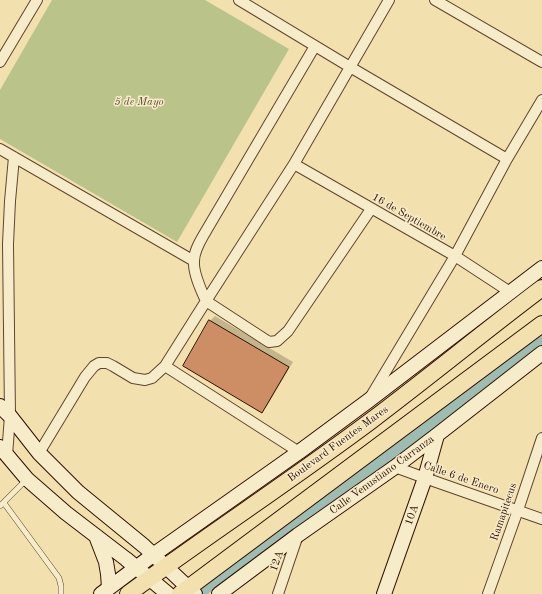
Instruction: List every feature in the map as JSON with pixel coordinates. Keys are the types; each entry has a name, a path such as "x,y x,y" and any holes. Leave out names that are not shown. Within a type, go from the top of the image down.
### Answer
{"main road":[{"name":"Boulevard Fuentes Mares","path":"128,594 303,470 372,419 542,288"},
{"path":"188,592 542,324"}],"street":[{"path":"0,62 37,0"},
{"path":"239,0 507,159"},
{"path":"38,453 85,377 94,366 99,363 107,363 133,378 145,380 152,378 165,366 294,164 389,0"},
{"path":"435,0 542,62"},
{"path":"315,46 197,247 194,261 197,280 206,301 269,342 277,341 288,331 371,209"},
{"path":"368,401 455,256 507,159 542,100"},
{"path":"0,149 194,261"},
{"path":"14,157 8,244 10,416 4,451 27,479 66,513 168,594"},
{"name":"16 de Septiembre","path":"294,164 455,256 510,292"},
{"path":"105,591 368,401 542,268"},
{"name":"Calle Venustiano Carranza","path":"219,594 437,435 542,353"},
{"path":"165,366 299,452"},
{"path":"0,406 10,416 38,453 78,492 166,566 188,592"},
{"name":"10A","path":"384,594 424,478 437,435"},
{"name":"Ramapitecus","path":"488,594 542,438"},
{"name":"Calle 6 de Enero","path":"395,466 424,478 542,519"},
{"name":"12A","path":"278,594 298,535"},
{"path":"95,536 106,562 108,574 105,591"}],"lane":[{"path":"27,479 2,504 59,578 61,594"}],"green space":[{"name":"5 de Mayo","path":"52,0 205,0 289,49 177,242 0,139 0,90"}],"building":[{"path":"209,320 289,367 262,413 183,366"}],"waterway":[{"path":"199,593 424,430 542,342"}]}
